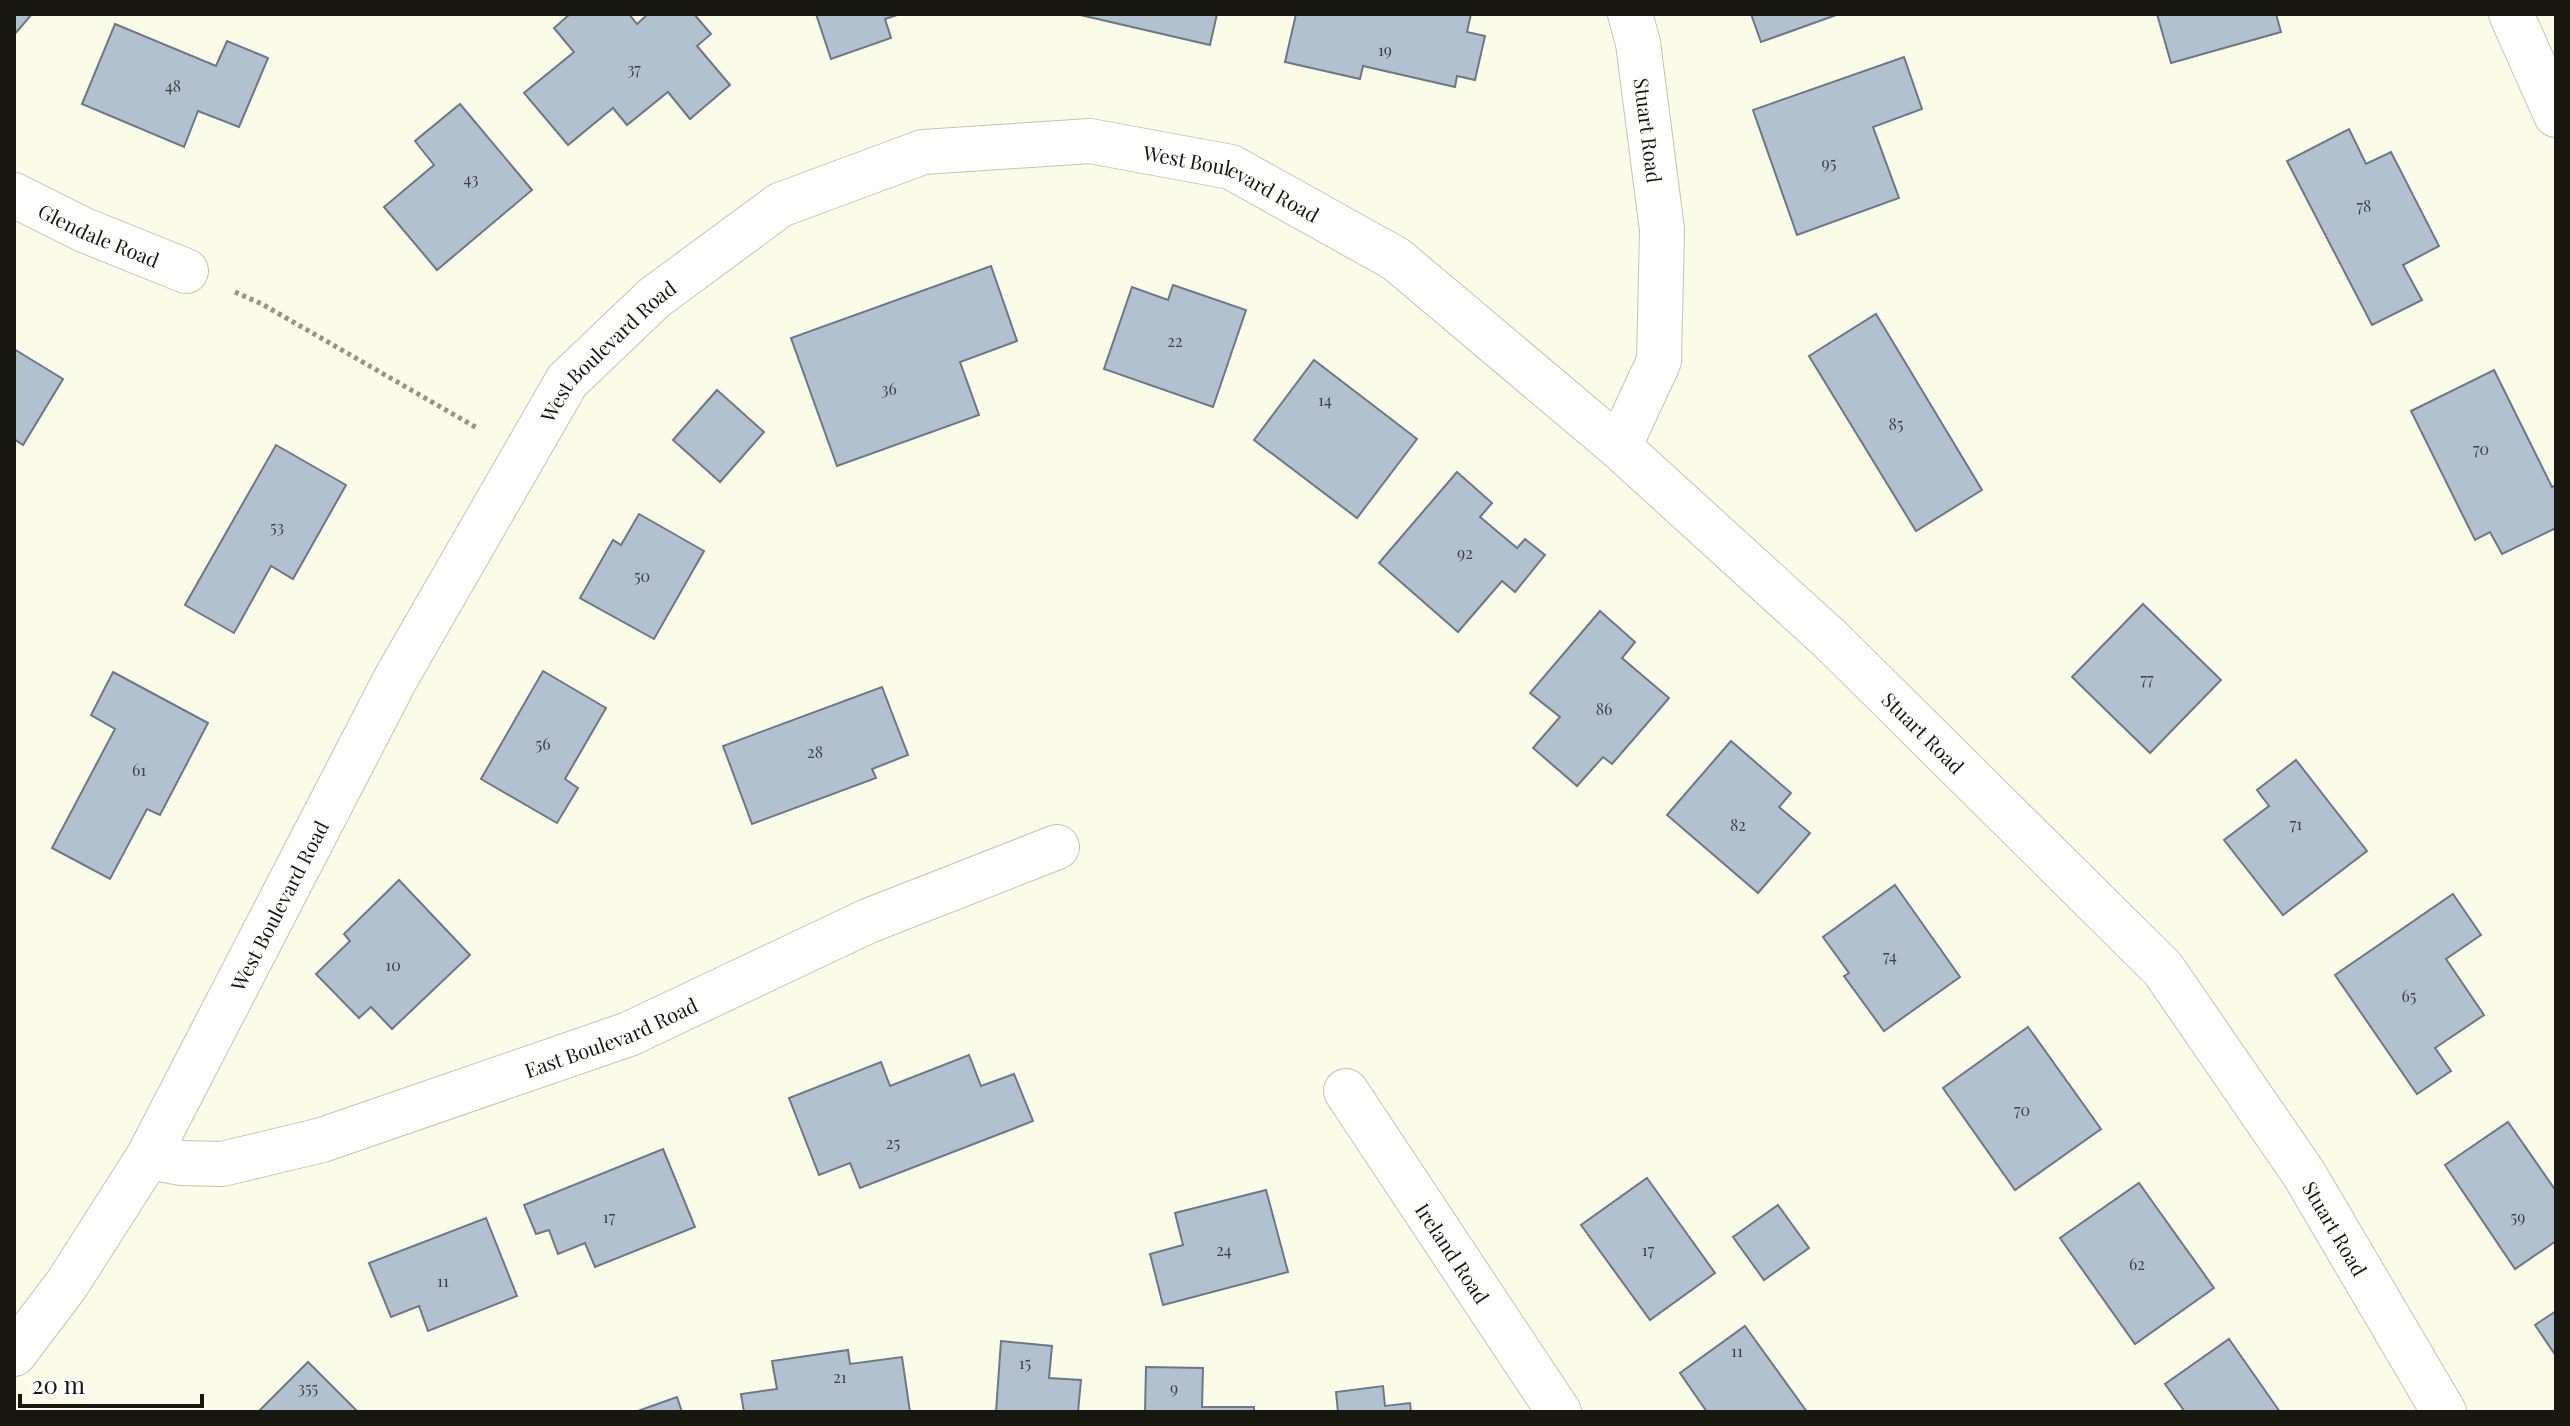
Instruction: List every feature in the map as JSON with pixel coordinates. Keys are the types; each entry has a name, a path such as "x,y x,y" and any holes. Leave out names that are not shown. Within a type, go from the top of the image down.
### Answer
{"street":[{"name":"Stuart Road","path":"1630,14 1638,43 1662,230 1660,332 1659,361 1619,447 1831,640 2163,969 2304,1174 2444,1412"},
{"path":"2511,14 2556,115"},
{"name":"West Boulevard Road","path":"14,1354 67,1284 148,1157 396,678 567,381 654,298 780,205 923,152 1090,141 1231,167 1396,259 1619,447"},
{"name":"Glendale Road","path":"14,195 84,230 186,271"},
{"name":"East Boulevard Road","path":"148,1157 182,1163 222,1164 322,1140 629,1034 868,921 1057,847"},
{"name":"Ireland Road","path":"1346,1091 1559,1412"}],"path":[{"path":"186,271 262,304 524,455"}],"building":[{"path":"14,14 32,14 14,35"},
{"path":"570,14 629,14 637,24 648,14 694,14 711,34 697,46 730,85 690,119 668,92 627,125 613,108 568,145 524,93 574,52 554,28"},
{"path":"816,14 900,14 885,19 891,38 831,59"},
{"path":"1076,14 1217,14 1210,45"},
{"path":"1296,14 1471,14 1467,32 1485,36 1475,80 1457,76 1455,87 1363,66 1360,79 1285,62"},
{"path":"1751,14 1839,14 1761,42"},
{"path":"2157,14 2276,14 2281,32 2171,63"},
{"path":"115,24 216,66 227,41 268,58 239,127 198,111 184,147 82,104"},
{"path":"1904,57 1922,109 1873,127 1899,198 1797,235 1753,110"},
{"path":"460,104 532,190 437,270 384,207 434,165 415,141"},
{"path":"2349,129 2366,164 2391,152 2439,246 2403,265 2422,300 2372,325 2287,161"},
{"path":"991,266 1017,341 960,362 979,415 837,466 791,338"},
{"path":"1173,285 1246,310 1213,407 1104,369 1132,287 1168,300"},
{"path":"1876,314 1982,490 1916,531 1809,356"},
{"path":"14,349 63,379 23,445 14,439"},
{"path":"1314,360 1417,439 1357,518 1254,440"},
{"path":"2494,370 2552,487 2556,485 2556,528 2502,554 2490,532 2475,540 2411,411"},
{"path":"717,390 764,432 720,482 673,440"},
{"path":"276,445 346,485 293,579 271,566 234,633 185,605"},
{"path":"1457,472 1492,503 1480,517 1517,548 1525,539 1545,555 1515,592 1502,581 1458,632 1379,563"},
{"path":"639,514 704,551 654,639 580,598 613,540 621,545"},
{"path":"2143,604 2221,680 2150,753 2072,677"},
{"path":"1600,611 1635,642 1622,658 1669,698 1612,764 1603,757 1577,786 1533,748 1560,717 1530,693"},
{"path":"543,671 606,708 565,779 578,788 557,823 481,779"},
{"path":"113,672 208,723 160,815 147,809 110,879 52,848 115,729 91,715"},
{"path":"882,687 908,755 872,769 876,778 752,824 723,746"},
{"path":"1731,741 1791,793 1779,807 1810,833 1758,893 1667,815"},
{"path":"2296,760 2367,851 2283,915 2224,840 2269,806 2257,790"},
{"path":"399,880 470,955 392,1029 371,1007 359,1018 316,974 350,941 344,934"},
{"path":"1895,885 1960,977 1884,1031 1844,976 1849,973 1823,937"},
{"path":"2453,894 2481,935 2446,959 2484,1015 2435,1048 2451,1071 2417,1094 2335,975"},
{"path":"2028,1027 2101,1129 2015,1190 1943,1088"},
{"path":"969,1055 981,1086 1014,1074 1033,1121 860,1188 850,1163 819,1175 789,1098 881,1062 890,1086"},
{"path":"2508,1122 2556,1191 2556,1241 2515,1269 2445,1165"},
{"path":"663,1149 695,1227 595,1267 585,1243 558,1254 549,1230 536,1234 524,1205"},
{"path":"1647,1178 1715,1273 1650,1320 1581,1225"},
{"path":"2139,1183 2214,1288 2135,1344 2060,1238"},
{"path":"1266,1190 1288,1272 1163,1305 1150,1254 1183,1245 1175,1213"},
{"path":"1778,1205 1809,1248 1764,1280 1733,1237"},
{"path":"486,1218 517,1296 428,1331 419,1306 391,1317 369,1263"},
{"path":"2556,1311 2556,1356 2535,1325"},
{"path":"1745,1326 1807,1412 1707,1412 1680,1373"},
{"path":"2229,1339 2280,1412 2185,1412 2165,1384"},
{"path":"1001,1341 1052,1346 1049,1378 1081,1380 1078,1412 996,1412"},
{"path":"848,1350 850,1364 902,1357 910,1412 744,1412 741,1394 777,1389 772,1361"},
{"path":"308,1362 358,1412 258,1412"},
{"path":"1146,1367 1203,1368 1202,1407 1254,1407 1254,1412 1145,1412"},
{"path":"1383,1386 1385,1406 1410,1403 1411,1412 1338,1412 1336,1392"},
{"path":"677,1397 682,1412 635,1412"}]}
